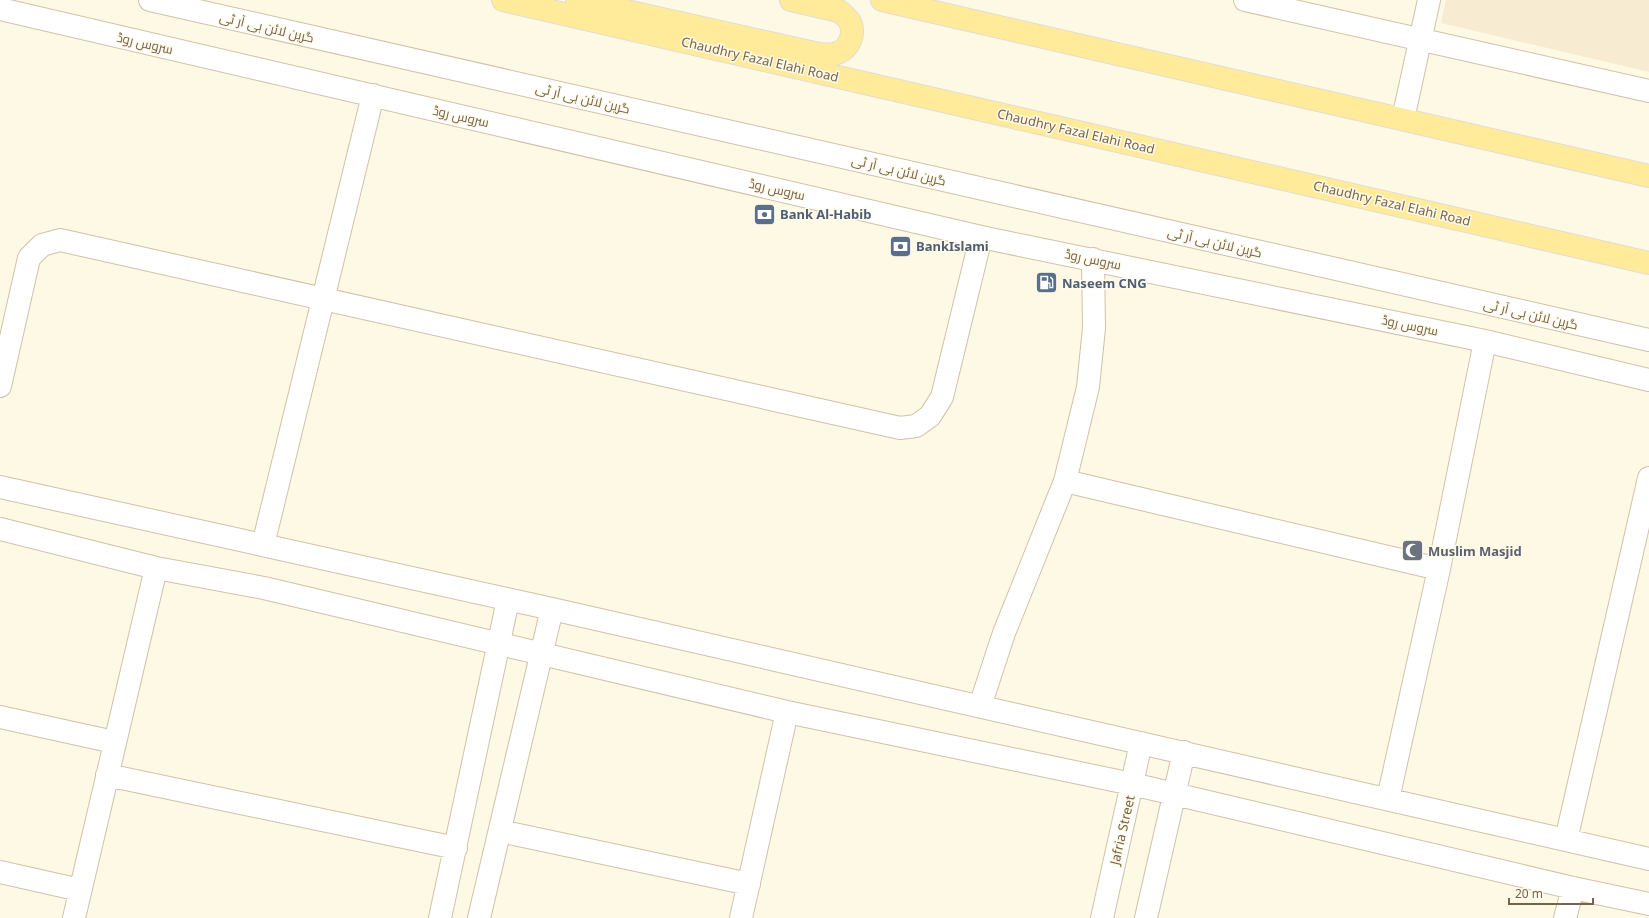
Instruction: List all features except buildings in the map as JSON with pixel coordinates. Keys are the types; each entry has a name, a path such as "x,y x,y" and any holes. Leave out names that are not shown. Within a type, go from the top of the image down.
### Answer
{"main road":[{"name":"Chaudhry Fazal Elahi Road","path":"503,0 1649,263"},
{"path":"578,0 819,54 833,54 846,48 850,42 852,34 849,20 845,15 839,11 791,0"},
{"path":"882,0 1649,176"}],"street":[{"name":"گرین لائن بی آر ٹی","path":"150,0 1649,340"},
{"path":"1245,0 1649,91"},
{"path":"1403,119 1429,0"},
{"name":"سروس روڈ","path":"0,9 981,237 1485,341 1649,380"},
{"path":"263,545 373,95"},
{"path":"0,386 29,258 42,245 60,240 900,428 911,427 916,426 930,416 942,397 981,237"},
{"path":"980,706 1004,633 1065,481 1088,387 1094,328 1093,259"},
{"path":"1388,799 1439,569 1485,341"},
{"path":"1566,840 1649,478"},
{"path":"1065,481 1439,569"},
{"path":"0,487 552,609 980,706 1033,720 1184,752 1649,859"},
{"path":"0,530 156,568 264,588 787,712 1132,784 1573,888 1649,904"},
{"path":"74,918 114,742 156,568"},
{"path":"440,918 508,600"},
{"path":"479,918 552,609"},
{"path":"741,918 787,712"},
{"path":"0,717 114,742"},
{"name":"Jafria Street","path":"1102,918 1141,743"},
{"path":"1146,918 1184,752"},
{"path":"107,775 456,848"},
{"path":"500,831 749,884"},
{"path":"0,872 80,890"},
{"path":"1566,918 1573,888"}],"shaded area":[{"path":"1446,0 1649,0 1649,72 1441,23"}],"place":[{"name":"Bank Al-Habib","path":"764,214"},
{"name":"BankIslami","path":"900,246"},
{"name":"Naseem CNG","path":"1046,283"},
{"name":"Muslim Masjid","path":"1412,551"}]}
